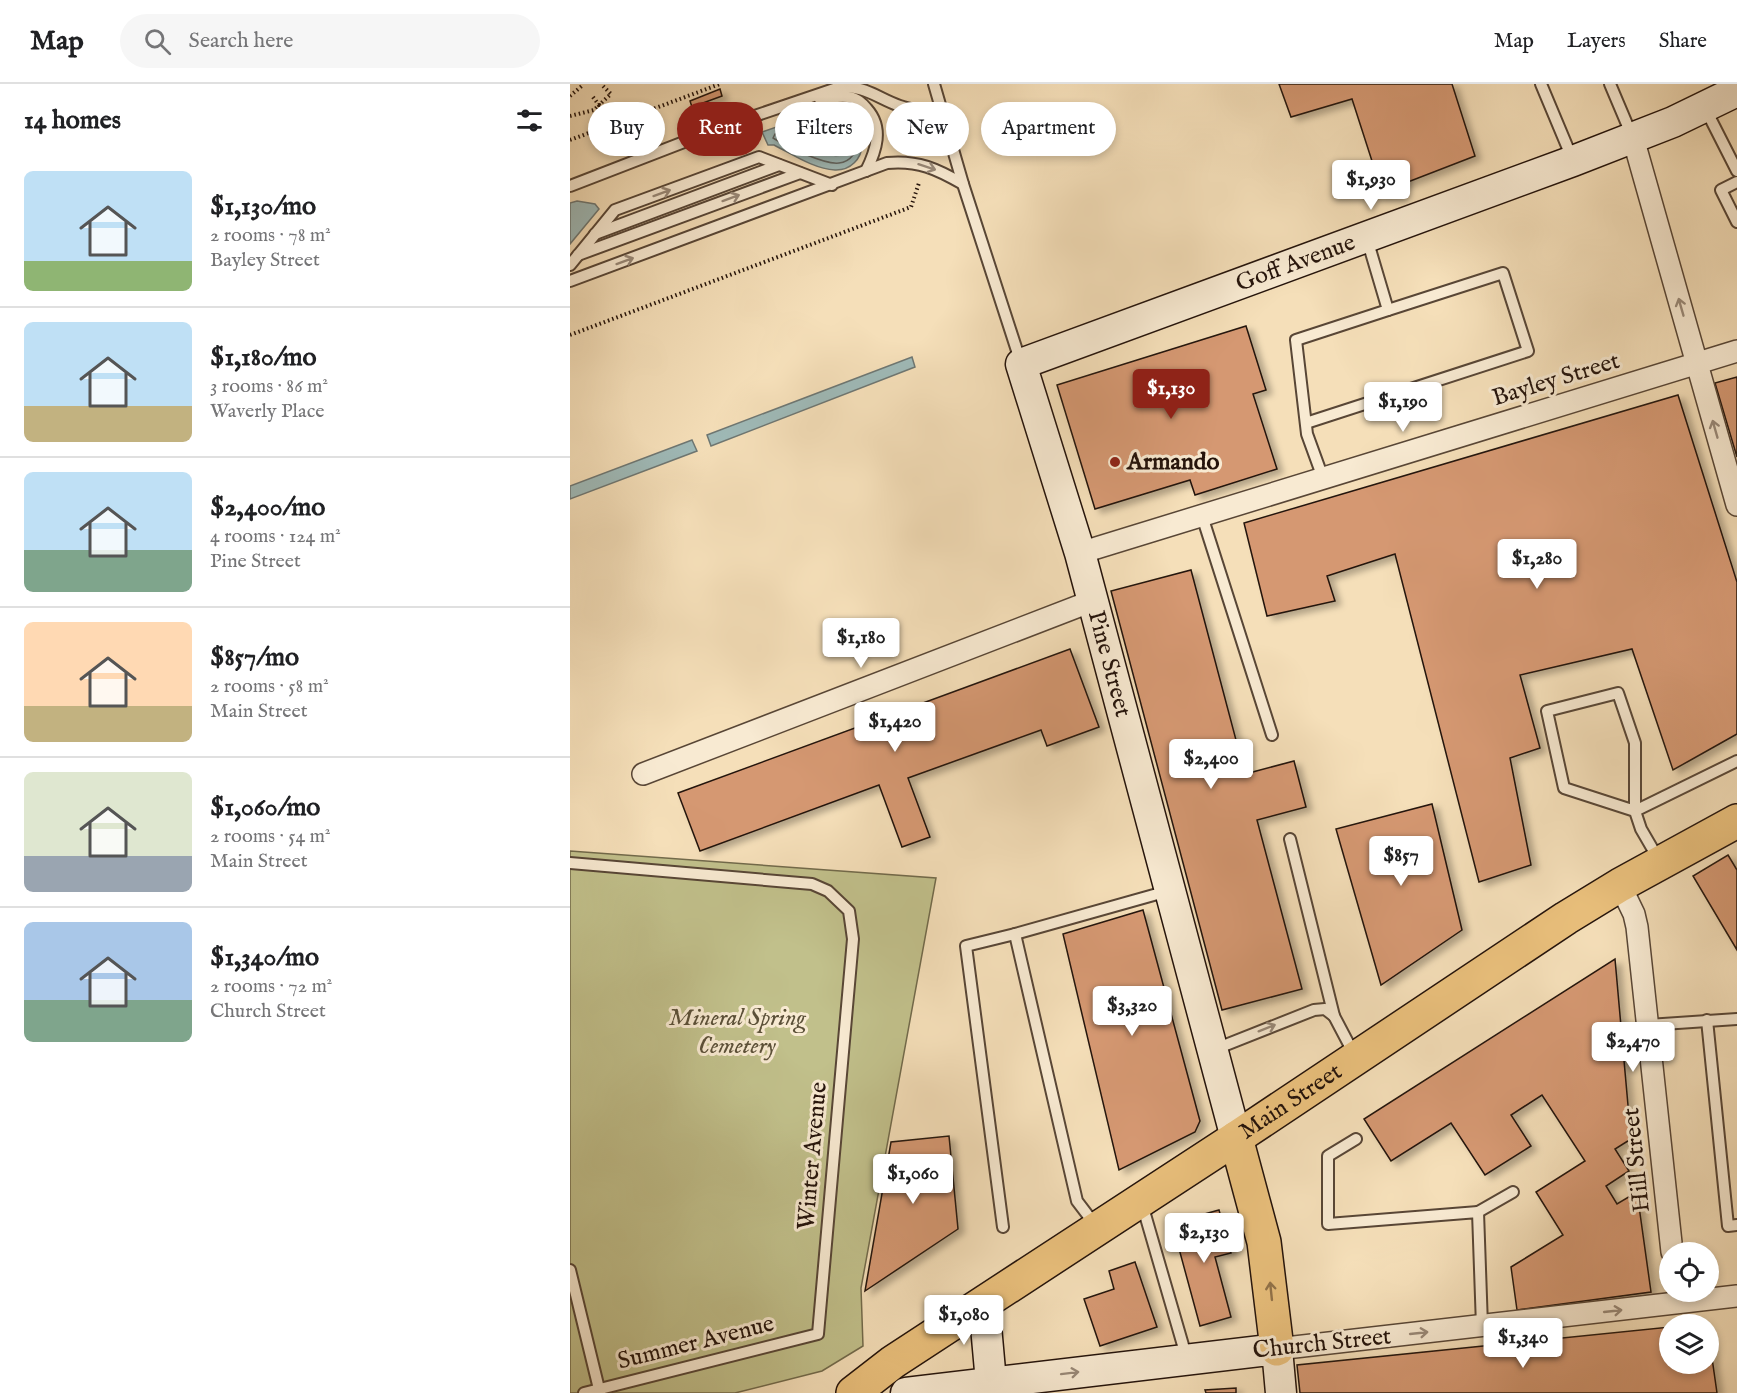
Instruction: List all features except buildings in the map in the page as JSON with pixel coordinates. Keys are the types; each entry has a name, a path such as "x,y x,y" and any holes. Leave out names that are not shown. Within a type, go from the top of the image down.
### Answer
{"main road":[{"name":"Goff Avenue","path":"1021,364 1573,161 1705,108 1737,91"},
{"name":"Pine Street","path":"1021,364 1080,553 1264,1242 1281,1393"},
{"name":"Main Street","path":"853,1393 893,1362 1141,1201 1566,918 1620,885 1737,821"},
{"path":"984,1304 992,1388"},
{"name":"Church Street","path":"921,1392 992,1388 1277,1349"}],"street":[{"path":"1633,138 1737,505"},
{"name":"Bayley Street","path":"1080,553 1737,351"},
{"path":"643,774 1092,601"},
{"name":"Hill Street","path":"1620,885 1634,914 1637,927 1671,1242"},
{"name":"Church Street","path":"1719,1297 1737,1296"},
{"name":"Church Street","path":"1277,1349 1482,1326 1659,1301"}],"lane":[{"name":"Pine Street","path":"934,84 940,102"},
{"path":"1541,84 1573,161"},
{"path":"1610,84 1633,138"},
{"path":"570,186 728,125 837,88 848,86 871,92 892,102"},
{"path":"804,100 848,97 860,101 874,117 878,136 875,154 866,171"},
{"path":"1705,108 1737,171"},
{"name":"Pine Street","path":"955,156 1021,364"},
{"path":"570,265 615,210 759,157 831,185"},
{"path":"570,281 886,163 911,162 931,167 963,184"},
{"path":"595,234 779,165"},
{"path":"578,255 800,173"},
{"path":"1737,182 1721,190 1737,222"},
{"path":"1367,238 1388,310"},
{"path":"1306,423 1528,351 1503,273 1296,340 1307,434 1323,478"},
{"path":"1202,516 1272,735"},
{"path":"1661,863 1641,829 1635,811 1635,743 1618,693 1547,711 1564,788 1635,811 1737,761"},
{"path":"1290,839 1334,1016 1356,1058"},
{"name":"Winter Avenue","path":"570,863 812,884 828,891 849,911 853,939 818,1334"},
{"path":"1003,1227 966,946 1170,890"},
{"path":"1015,934 1077,1201 1098,1228"},
{"path":"1213,1050 1314,1010 1325,1010 1334,1016"},
{"path":"1648,1025 1737,1019"},
{"path":"1707,1020 1728,1226 1737,1225"},
{"path":"1356,1139 1328,1156 1328,1224 1478,1212 1513,1192"},
{"path":"1141,1201 1187,1360"},
{"path":"1478,1212 1482,1326"},
{"path":"570,1270 600,1391"},
{"name":"Summer Avenue","path":"584,1393 600,1391 818,1334"}],"path":[{"path":"601,84 611,94 602,102"},
{"path":"665,104 720,84"},
{"path":"570,96 583,85"},
{"path":"593,97 597,102"},
{"path":"570,116 588,112"},
{"path":"570,140 588,133"},
{"path":"570,334 911,207 919,182"}],"green space":[{"name":"Mineral Spring Cemetery","path":"570,851 936,878 861,1288 863,1346 822,1371 735,1393 570,1393"}],"water":[{"path":"775,128 775,146 768,145 763,132"},
{"path":"794,156 859,156 846,168 835,170 811,164"},
{"path":"577,201 595,204 599,209 570,244 570,203"},
{"path":"912,357 915,367 711,446 707,435"},
{"path":"692,440 697,451 570,499 570,486"}],"place":[{"name":"Armando","path":"1115,462"}]}
